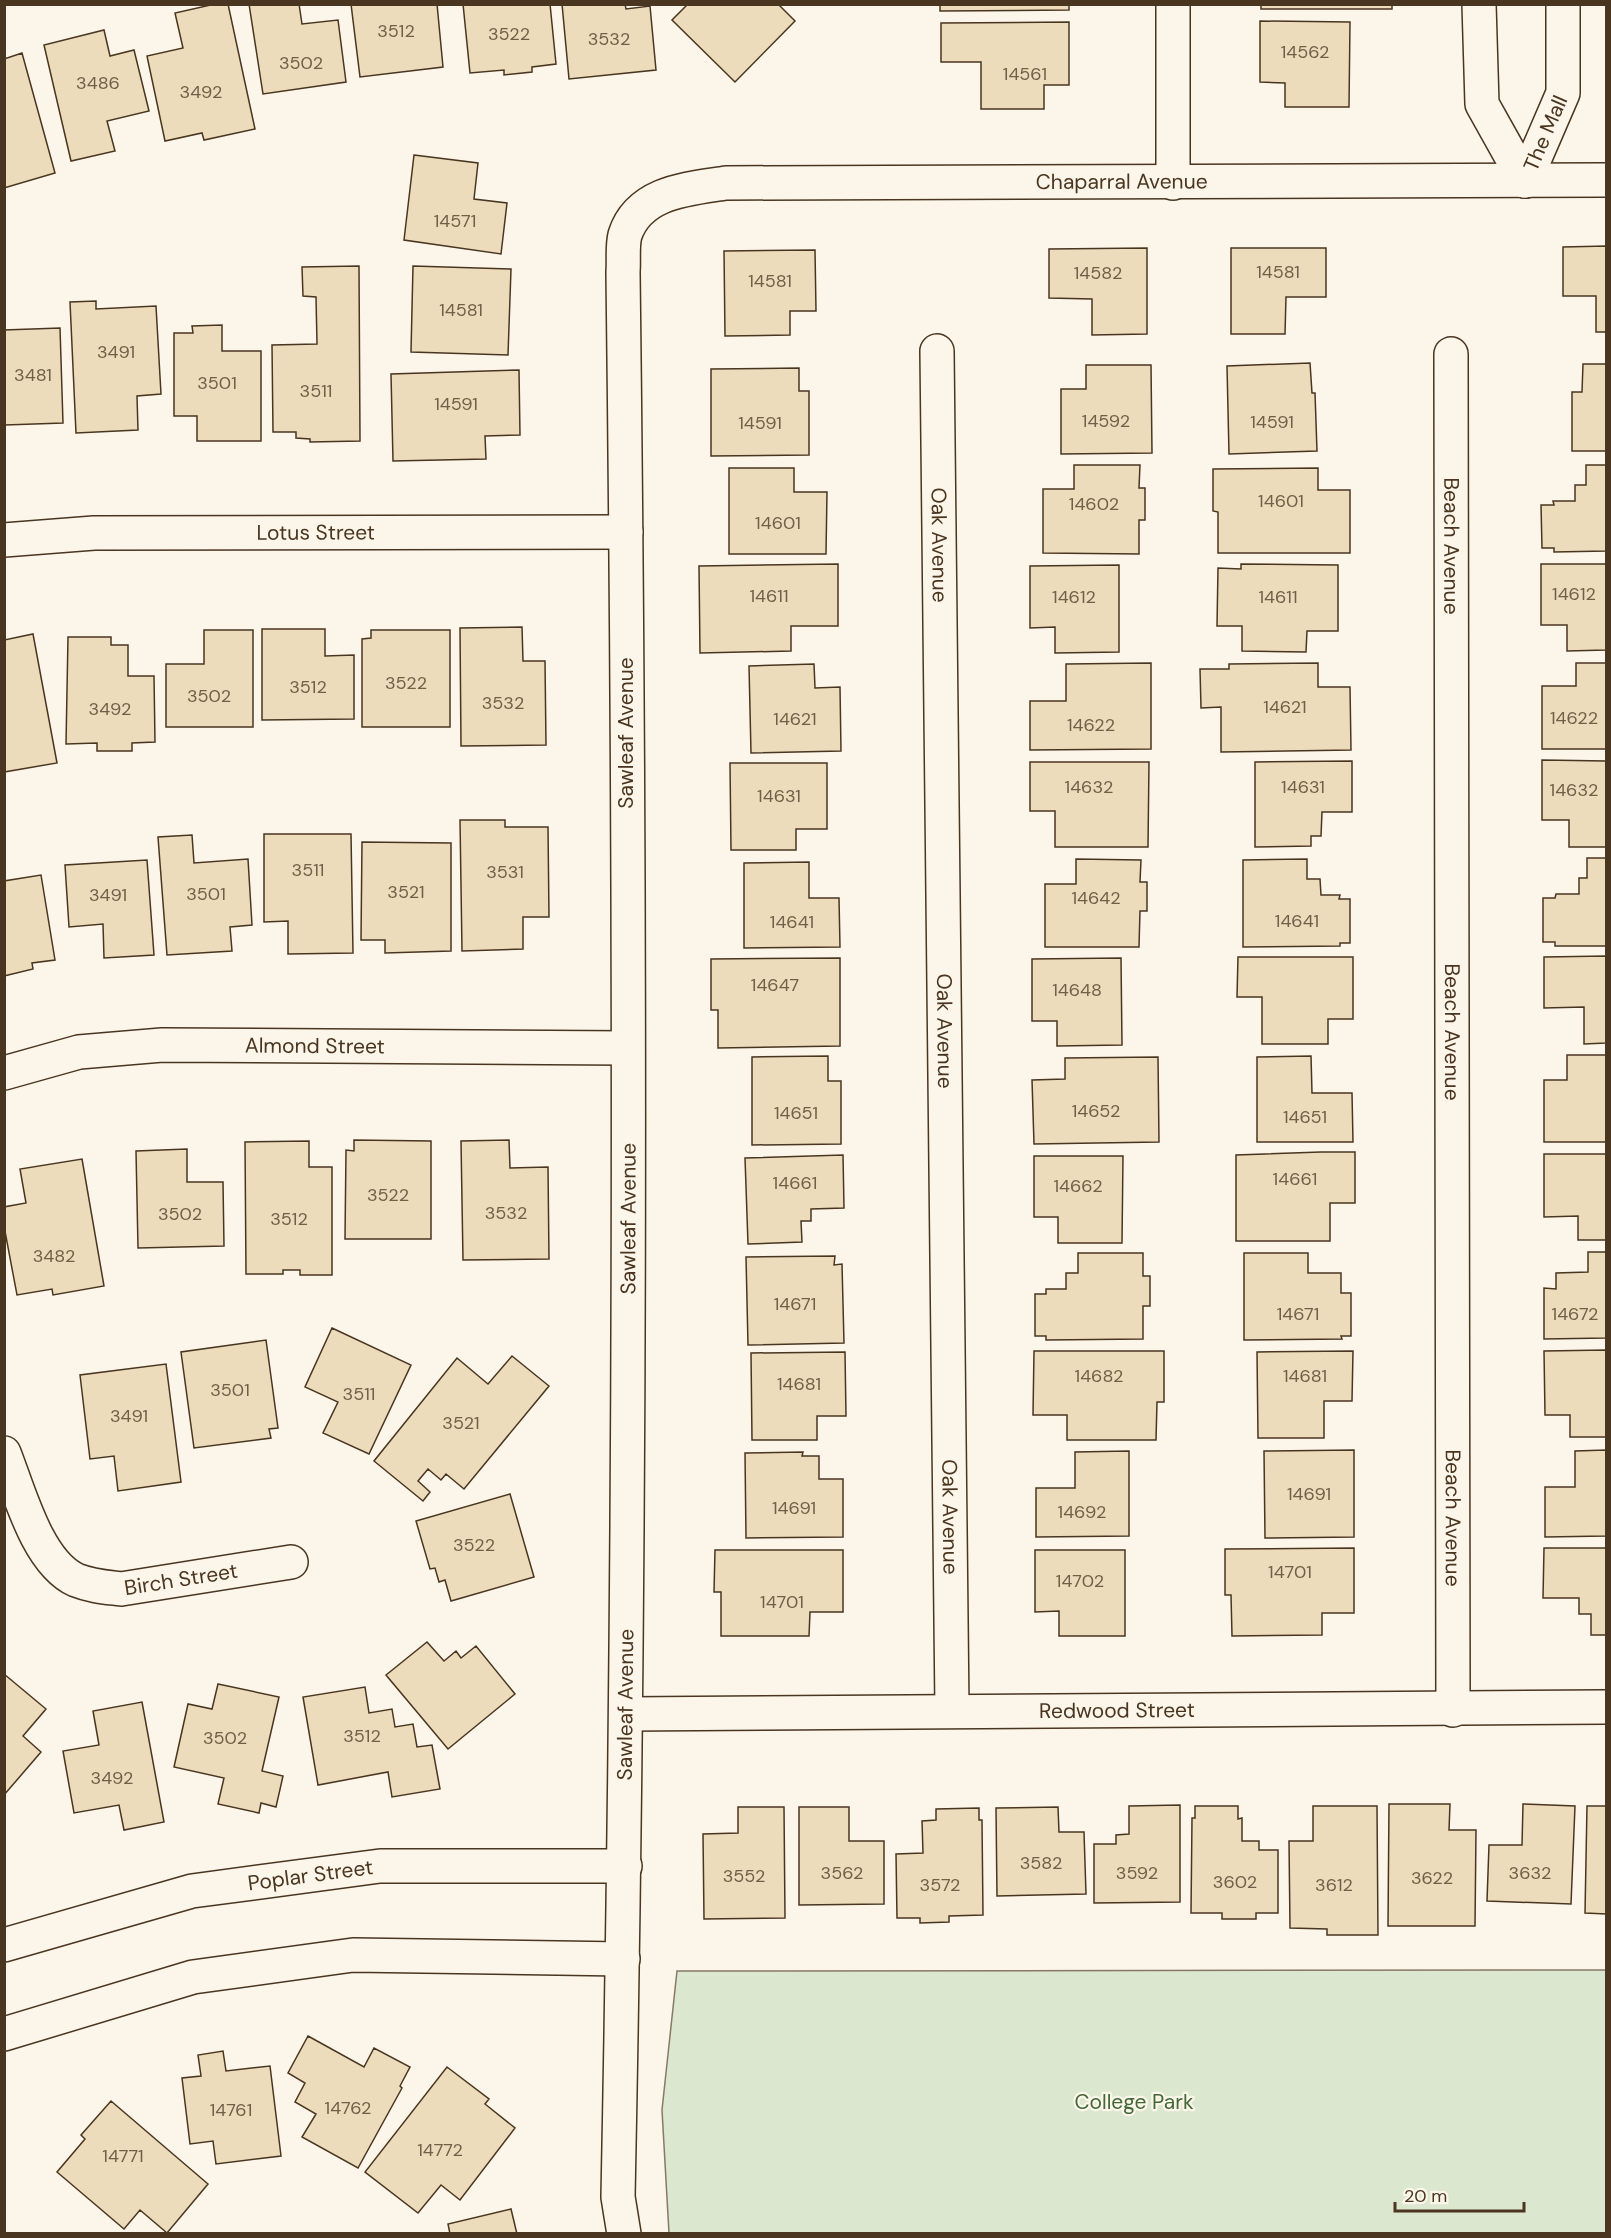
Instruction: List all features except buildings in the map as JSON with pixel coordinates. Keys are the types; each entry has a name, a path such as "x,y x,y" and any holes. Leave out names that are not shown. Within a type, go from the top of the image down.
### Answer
{"street":[{"path":"1173,4 1173,183"},
{"name":"The Mall","path":"1479,4 1482,104 1525,180"},
{"name":"The Mall","path":"1525,180 1563,93 1563,4"},
{"name":"Chaparral Avenue","path":"639,208 680,190 726,183 1606,180"},
{"name":"Sawleaf Avenue","path":"624,2234 618,2197 627,1714 626,532 623,272 625,236 639,208"},
{"name":"Oak Avenue","path":"937,351 952,1710"},
{"name":"Beach Avenue","path":"1451,354 1454,1710"},
{"name":"Lotus Street","path":"4,540 94,533 626,532"},
{"name":"Almond Street","path":"4,1073 79,1052 162,1045 627,1048"},
{"name":"Birch Street","path":"4,1453 35,1532 51,1558 74,1579 96,1587 121,1588 291,1562"},
{"name":"Redwood Street","path":"627,1714 952,1710 1454,1710 1606,1707"},
{"name":"Poplar Street","path":"4,1945 192,1891 380,1866 625,1866"},
{"path":"4,2034 193,1977 353,1955 623,1959"}],"green space":[{"name":"College Park","path":"1606,1970 1606,2233 669,2233 662,2110 677,1971"}]}
